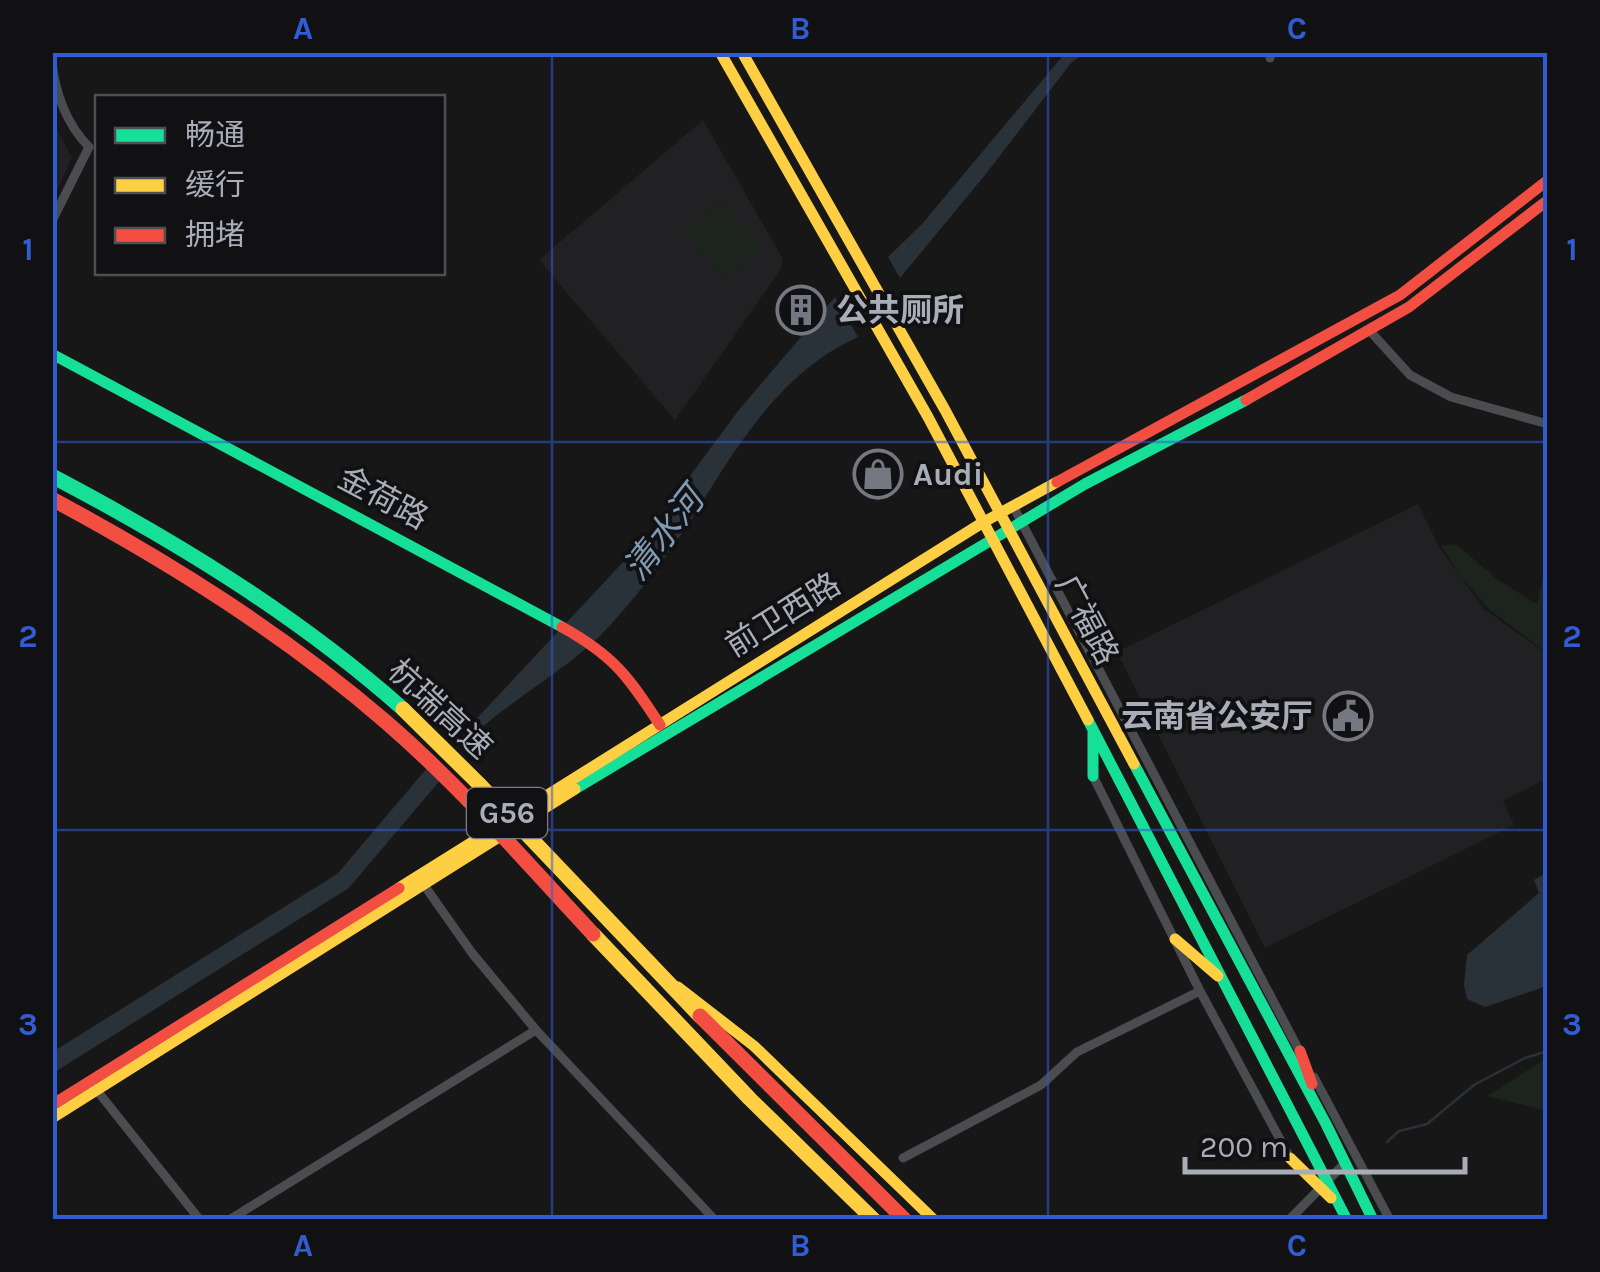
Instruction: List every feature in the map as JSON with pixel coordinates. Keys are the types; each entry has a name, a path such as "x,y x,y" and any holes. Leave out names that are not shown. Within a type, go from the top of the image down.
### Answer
{"main road":[{"name":"广福路","path":"720,52 928,417 1224,981 1324,1185 1343,1213"},
{"name":"广福路","path":"742,52 1014,526 1373,1220"},
{"name":"前卫西路","path":"52,1118 94,1086 982,522 1400,295 1548,180"},
{"name":"前卫西路","path":"52,1105 94,1086 424,885 664,732 1085,484 1264,392 1409,307 1548,200"},
{"name":"金荷路","path":"52,354 601,649 630,678 660,725"},
{"name":"杭瑞高速","path":"52,476 226,576 359,672 444,748 783,1102 905,1220"},
{"name":"杭瑞高速","path":"52,499 237,608 314,662 378,715 450,783 746,1095 874,1220"},
{"path":"1093,728 1093,776"},
{"path":"1175,938 1224,981"},
{"path":"650,964 754,1046 934,1220"},
{"path":"1300,1051 1326,1124"},
{"path":"1290,1158 1324,1185"}],"street":[{"path":"52,62 57,92 66,113 90,146 52,221"},
{"path":"1369,330 1410,375 1450,397 1548,424"},
{"path":"1014,526 1390,1220"},
{"path":"1093,776 1200,991 1290,1158"},
{"path":"424,885 472,953 536,1030 715,1220"},
{"path":"902,1158 1041,1085 1077,1052 1200,991"},
{"path":"230,1220 536,1030"},
{"path":"94,1086 200,1220"},
{"path":"1289,1220 1346,1164"}],"shaded area":[{"path":"703,120 783,259 781,269 675,420 539,260"},
{"path":"52,123 72,157 53,199"},
{"path":"721,201 762,248 725,280 684,232"},
{"name":"云南省公安厅","path":"1418,504 1439,547 1484,609 1547,654 1547,778 1503,801 1514,825 1265,948 1117,652"},
{"path":"1456,544 1498,580 1537,604 1547,558 1547,653 1489,609 1461,577 1441,546"},
{"path":"1547,1058 1544,1110 1487,1096"}],"water":[{"path":"1066,52 1085,53 1071,63 900,278 888,257 922,224"},
{"path":"835,297 858,337 806,369 764,412 667,555 613,622 580,653 472,736 466,730 669,513 687,480 738,411"},
{"path":"1547,872 1547,986 1485,1007 1467,999 1467,955 1539,893 1534,880"}],"waterway":[{"name":"清水河","path":"52,1063 343,881 432,776"},
{"path":"1387,1142 1399,1131 1427,1124 1474,1085 1525,1058 1548,1051"}],"traffic: fast":[{"path":"52,354 562,627"},
{"path":"575,789 1085,484 1246,400"},
{"path":"52,476 235,582 321,642 403,709"},
{"path":"1088,720 1347,1220"},
{"path":"1093,731 1093,776"},
{"path":"1134,764 1373,1220"}],"traffic: slow":[{"path":"720,52 928,417 1088,720"},
{"path":"742,52 945,410 1134,764"},
{"path":"399,888 982,523 1057,482"},
{"path":"403,709 700,1016"},
{"path":"52,1118 575,789"},
{"path":"593,934 750,1099 874,1220"},
{"path":"1175,939 1218,976"},
{"path":"678,987 754,1046 934,1220"},
{"path":"1290,1158 1331,1198"}],"traffic: jam":[{"path":"1057,482 1400,295 1548,180"},
{"path":"1246,400 1409,307 1548,200"},
{"path":"52,499 225,602 347,690 441,772 593,934"},
{"path":"562,627 618,668 660,725"},
{"path":"52,1105 399,888"},
{"path":"700,1016 905,1220"},
{"path":"1300,1051 1312,1084"}],"place":[{"name":"公共厕所","path":"801,310"},
{"name":"Audi","path":"878,474"},
{"name":"云南省公安厅","path":"1348,716"}]}
